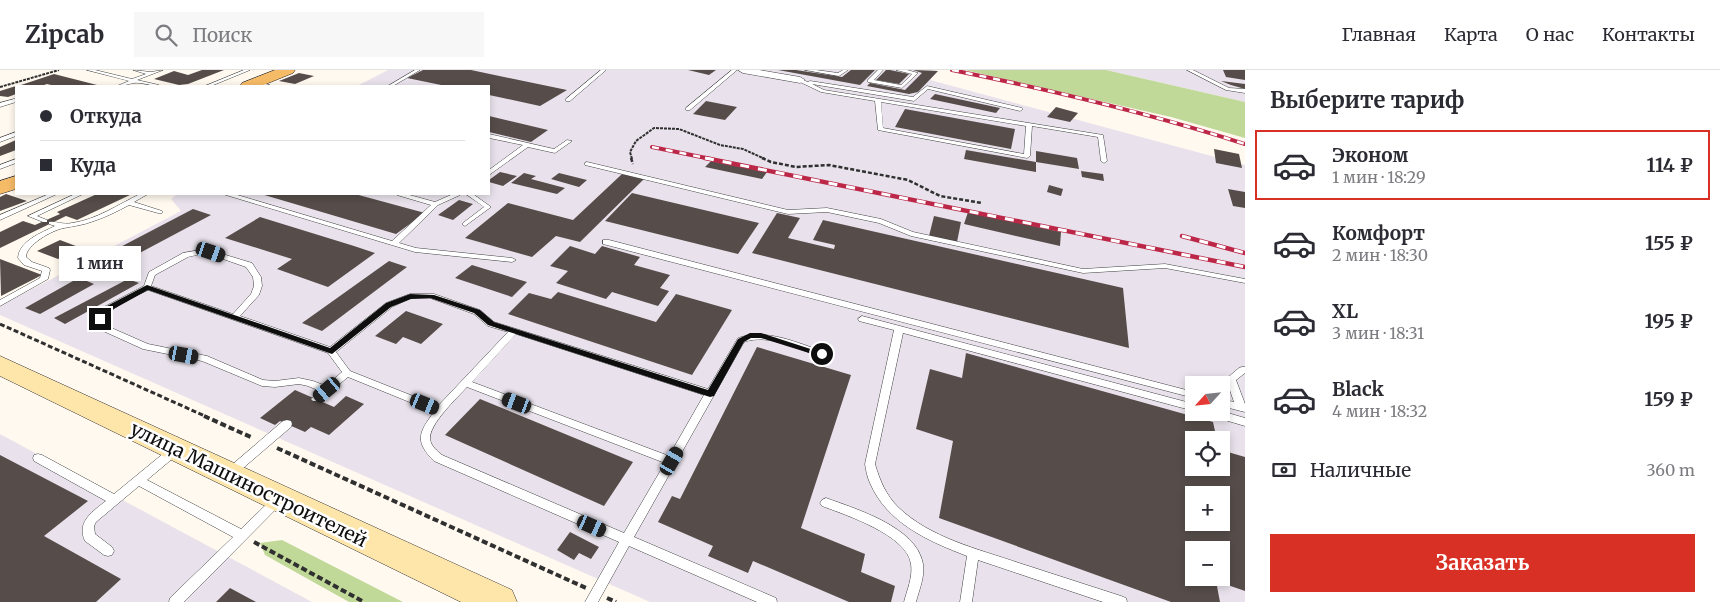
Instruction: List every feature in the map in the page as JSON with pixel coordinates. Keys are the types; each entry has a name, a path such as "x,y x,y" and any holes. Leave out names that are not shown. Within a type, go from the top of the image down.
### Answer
{"main road":[{"path":"255,81 288,70"},
{"name":"улица Машиностроителей","path":"0,365 499,602"}],"street":[{"path":"743,70 800,80"}],"lane":[{"path":"89,70 152,85"},
{"path":"134,70 151,74"},
{"path":"122,85 161,70"},
{"path":"392,85 418,70"},
{"path":"568,100 604,70"},
{"path":"688,109 735,70"},
{"path":"811,70 839,75 846,70"},
{"path":"881,70 870,81 902,87 916,74 898,70"},
{"path":"1189,70 1228,89 1245,91"},
{"path":"800,80 823,92 1101,136 1104,162"},
{"path":"800,80 914,99 927,87 1020,109"},
{"path":"217,85 255,81"},
{"path":"0,105 15,100"},
{"path":"878,100 880,130 1027,156 1028,125"},
{"path":"0,140 15,134"},
{"path":"490,136 555,151 569,141"},
{"path":"490,172 527,145"},
{"path":"7,182 15,163"},
{"path":"587,164 788,212 827,210 882,221 911,234 1083,271 1165,266 1245,281"},
{"path":"0,218 51,195"},
{"path":"78,195 31,216 61,226 74,226 143,195"},
{"path":"231,195 415,250 512,260"},
{"path":"403,195 436,204"},
{"path":"394,243 436,204 456,195"},
{"path":"465,224 488,207 470,195"},
{"path":"128,202 160,212"},
{"path":"0,303 44,279 46,270 27,262 22,257 22,253 32,241 61,226"},
{"path":"606,242 1185,393"},
{"path":"235,317 255,295 258,286 257,277 249,265 206,251 186,255 152,274 147,287 107,309 100,319 100,324 104,328 146,347 204,358 262,383 275,384 300,381 327,390"},
{"path":"147,287 332,351 347,373 440,411"},
{"path":"332,351 389,305 416,296 431,296 477,312 491,324 710,394"},
{"path":"862,320 1185,406"},
{"path":"899,330 870,464 872,475 887,502 896,513 933,538 1121,602"},
{"path":"514,331 465,383 425,430 426,441 430,451 438,458 626,541 771,602"},
{"path":"593,597 741,340 750,336 761,336 822,354"},
{"path":"1243,408 1231,379 1242,370 1245,370"},
{"path":"316,399 347,373"},
{"path":"465,383 672,461"},
{"path":"1230,404 1243,408"},
{"path":"1230,418 1245,422"},
{"path":"229,474 287,424"},
{"path":"108,551 89,537 88,526 97,513 176,449"},
{"path":"38,458 114,500"},
{"path":"138,480 242,536"},
{"path":"175,602 279,499"},
{"path":"826,503 877,523 889,530 909,549 916,559 918,570 910,602"},
{"path":"966,602 973,553"}],"path":[{"path":"0,87 59,70"},
{"path":"635,175 630,152 636,141 654,128 679,128 720,145 743,150 771,162 796,167 829,165 899,178 908,180 940,196 982,203"},
{"path":"0,324 265,443 593,597 616,602"},
{"path":"242,536 364,602"}],"shaded area":[{"path":"388,70 931,70 937,71 930,80 1245,165 1245,602 650,602 0,315 0,306 181,211 171,199 176,195 490,195 490,85 359,85"},
{"path":"1106,70 1245,70 1245,102"},
{"path":"0,434 312,602 0,602"}],"green space":[{"path":"965,70 1106,70 1245,102 1245,138 1171,117"},
{"path":"282,540 403,602 349,602 265,555 260,543"}],"building":[{"path":"202,70 224,70 188,84 179,85 154,79 174,71 188,75"},
{"path":"423,70 471,70 567,90 540,106 490,95 490,85 441,85 407,78"},
{"path":"688,70 716,70 709,75"},
{"path":"778,70 796,70 842,77 851,70 875,70 860,85"},
{"path":"886,70 909,74 899,84 876,80"},
{"path":"913,70 938,71 918,92 909,94 867,86 870,83 905,90 922,73"},
{"path":"1223,70 1245,70 1245,80 1226,77"},
{"path":"299,73 314,76 295,84 279,81"},
{"path":"54,74 97,85 47,84 21,85"},
{"path":"1221,81 1245,84 1245,89 1231,85"},
{"path":"15,86 15,94 8,97 0,96 0,91"},
{"path":"935,94 1000,108 996,113 930,99"},
{"path":"706,101 737,107 725,120 693,114"},
{"path":"1056,107 1078,113 1070,122 1047,117"},
{"path":"905,109 1015,129 1011,149 895,127"},
{"path":"490,116 548,130 531,142 490,132"},
{"path":"15,140 15,150 0,156 0,147"},
{"path":"1214,149 1239,154 1242,168 1216,163"},
{"path":"966,150 1036,162 1036,172 964,159"},
{"path":"1036,151 1077,158 1079,169 1036,162"},
{"path":"711,161 767,172 762,179 705,167"},
{"path":"1081,171 1103,174 1104,181 1082,177"},
{"path":"500,172 517,176 503,186 490,182 490,179"},
{"path":"524,173 536,176 531,179 565,188 557,194 511,183"},
{"path":"559,173 587,180 579,187 551,179"},
{"path":"622,174 644,179 580,242 556,236 532,257 465,238 508,203 573,220"},
{"path":"1049,185 1063,189 1061,196 1047,192"},
{"path":"1228,189 1245,192 1245,208 1233,206"},
{"path":"632,193 759,223 738,254 605,221"},
{"path":"6,194 27,201 0,211 0,197"},
{"path":"95,195 130,195 77,220 66,216 0,248 0,232 23,221 35,225 60,214 57,212"},
{"path":"264,195 359,195 425,213 396,234"},
{"path":"459,200 473,204 453,220 438,215"},
{"path":"193,209 211,215 87,281 94,284 40,314 25,308 73,281 63,277"},
{"path":"968,212 1061,232 1060,246 964,224"},
{"path":"777,213 800,218 788,238 834,249 835,245 813,240 823,220 1123,288 1129,348 752,253"},
{"path":"934,216 961,222 957,242 929,236"},
{"path":"260,217 375,253 328,287 277,269 292,259 225,238"},
{"path":"60,240 81,248 58,259 37,251"},
{"path":"570,246 595,254 602,246 640,257 634,265 670,275 660,288 669,291 658,306 612,292 606,299 556,283 568,271 550,266"},
{"path":"0,259 42,275 1,296"},
{"path":"389,261 407,267 322,331 302,323"},
{"path":"472,265 527,282 512,297 455,278"},
{"path":"128,279 139,283 65,324 54,318"},
{"path":"558,292 656,322 676,294 732,310 692,375 508,314 529,293 551,299"},
{"path":"406,311 443,324 421,344 403,337 396,344 375,336"},
{"path":"757,347 851,375 801,528 865,554 861,572 895,586 891,602 849,602 753,561 748,573 708,556 713,546 658,522 672,496 680,499"},
{"path":"966,353 1185,414 1185,421 1213,422 1215,431 1185,431 1185,476 1230,476 1230,453 1245,457 1245,591 1230,586 1230,541 1185,541 1185,586 1217,586 1220,602 1171,602 939,518 953,441 916,429 930,369 962,378"},
{"path":"295,390 334,407 346,396 364,404 329,435 311,427 305,432 280,421 275,425 260,418"},
{"path":"480,399 633,462 604,506 445,435"},
{"path":"0,455 88,501 44,536 121,579 96,602 0,602"},
{"path":"570,532 599,547 591,559 579,553 574,560 557,550"},
{"path":"230,588 256,602 216,602"}],"railway":[{"path":"952,70 1100,103 1173,122 1245,144"},
{"path":"652,147 711,159"},
{"path":"705,158 1245,267"},
{"path":"1182,236 1245,253"}],"route":[{"path":"100,319 107,309 147,287 332,351 389,305 410,296 431,296 477,312 491,324 710,394 741,340 750,336 761,336 822,354"}]}
